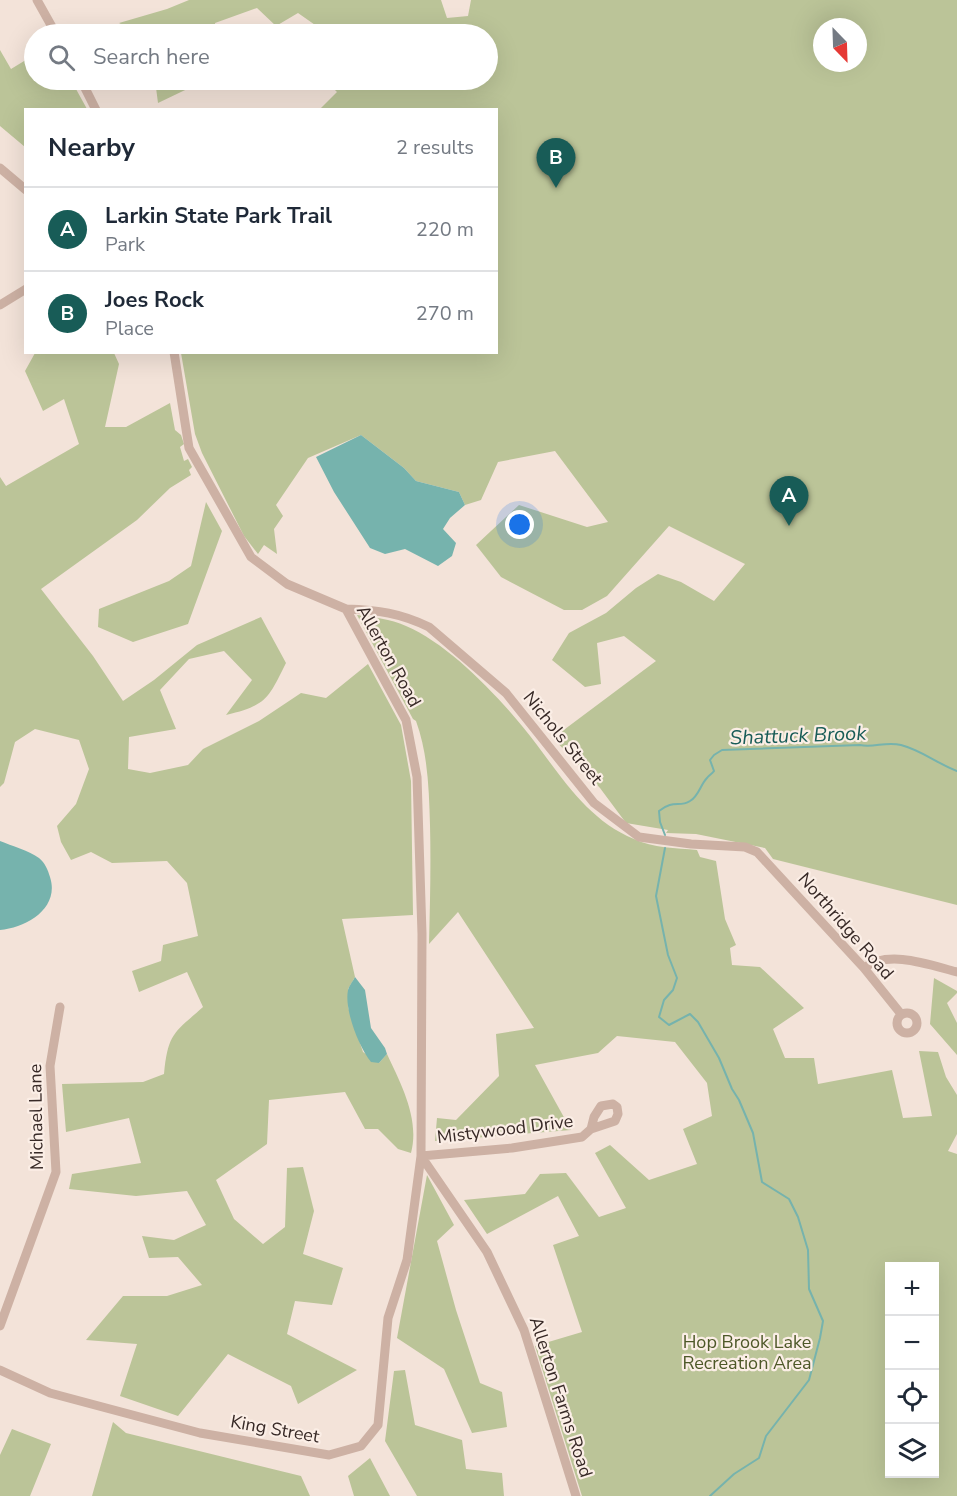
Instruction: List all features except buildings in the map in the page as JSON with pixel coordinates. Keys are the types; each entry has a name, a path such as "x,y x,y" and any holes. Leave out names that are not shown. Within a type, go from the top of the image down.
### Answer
{"street":[{"path":"38,0 51,24"},
{"path":"86,90 95,108"},
{"path":"0,168 24,188"},
{"path":"0,305 24,289"},
{"name":"Allerton Road","path":"174,354 189,448 250,557 287,584 346,609 406,720 417,777 422,934 421,1156"},
{"name":"Nichols Street","path":"346,609 381,610 429,627 506,693 594,803 639,837 691,844 745,847 766,859"},
{"name":"Northridge Road","path":"766,859 803,904 864,968 901,1014"},
{"path":"864,968 876,961 895,958 957,972"},
{"name":"Michael Lane","path":"0,1326 56,1172 50,1066 60,1007"},
{"name":"Mistywood Drive","path":"421,1156 512,1148 582,1137 591,1129"},
{"name":"King Street","path":"0,1370 50,1393 200,1433 329,1455 361,1446 378,1425 388,1318 407,1260 421,1156"},
{"name":"Allerton Farms Road","path":"421,1156 487,1252 524,1330 576,1496"}],"green space":[{"path":"189,0 441,0 447,18 468,16 471,0 957,0 957,905 773,859 765,848 696,834 666,833 668,830 626,823 600,788 553,738 656,661 624,636 597,643 601,684 585,687 552,660 569,633 606,613 636,588 658,574 681,582 714,601 745,564 669,526 607,596 582,610 564,610 501,577 476,545 519,505 587,527 608,522 555,451 498,462 481,500 465,505 459,492 416,481 404,468 361,435 308,458 276,505 283,516 274,529 277,554 264,545 258,554 244,536 202,453 195,434 181,354 498,354 498,108 321,108 337,92 335,90 498,90 498,24 314,24 298,13 279,24 274,24 257,8 215,24 119,23"},
{"path":"0,50 11,69 24,61 24,90 77,90 86,108 24,108 24,146 0,126"},
{"path":"156,90 185,90 158,103"},
{"path":"34,354 114,354 119,364 105,427 126,427 170,403 175,430 181,435 184,444 180,447 184,461 188,459 192,467 189,470 191,475 170,488 137,520 41,589 93,656 123,701 154,680 197,645 261,617 286,663 265,699 250,708 226,715 252,680 224,651 189,659 160,690 176,729 129,737 128,769 150,773 188,765 203,749 259,721 301,693 326,698 368,664 401,725 411,781 413,915 342,919 355,977 348,989 348,1007 363,1052 379,1063 387,1054 398,1077 411,1115 413,1140 411,1153 398,1149 378,1129 365,1129 345,1092 269,1100 267,1144 216,1180 234,1219 263,1244 285,1227 287,1168 303,1167 314,1211 303,1254 343,1268 332,1305 295,1301 287,1334 357,1370 298,1404 291,1386 228,1354 178,1416 120,1396 137,1344 86,1340 123,1296 167,1296 202,1285 178,1257 149,1258 142,1236 174,1240 206,1225 187,1191 136,1196 69,1189 72,1174 141,1163 129,1118 66,1132 62,1084 143,1082 164,1074 170,1042 174,1035 203,1007 187,972 139,992 132,971 161,961 163,945 198,936 187,883 167,861 112,863 91,852 71,860 61,842 57,826 76,804 89,769 79,740 35,729 15,742 4,783 0,787 0,477 6,486 79,444 64,399 43,411 25,371"},
{"path":"206,502 222,531 188,624 133,642 98,627 99,609 169,581 191,566"},
{"name":"Hop Brook Lake Recreation Area","path":"357,615 388,620 406,626 442,647 460,662 510,712 579,799 604,822 641,842 697,850 700,857 716,861 725,919 736,945 730,948 732,965 760,967 804,1008 773,1029 785,1058 814,1058 818,1084 892,1070 903,1118 932,1116 919,1051 938,1052 946,1077 957,1095 957,1134 948,1151 957,1154 957,1496 582,1496 535,1346 582,1332 553,1245 579,1236 558,1196 487,1234 464,1200 525,1194 540,1174 566,1173 599,1217 626,1208 595,1153 610,1145 649,1180 697,1164 683,1129 712,1116 707,1083 675,1042 617,1036 598,1053 535,1065 571,1130 435,1141 437,1118 456,1120 499,1076 496,1034 534,1028 458,912 429,944 430,812 423,746 416,721"},
{"path":"934,978 957,991 947,1003 957,1023 957,1055 930,1024"},
{"path":"427,1175 454,1225 437,1241 456,1310 480,1383 502,1392 507,1427 472,1433 444,1369 397,1338"},
{"path":"405,1370 415,1425 462,1440 466,1469 502,1473 504,1496 417,1496 385,1441 394,1371"},
{"path":"113,1422 126,1433 301,1476 310,1496 92,1496"},
{"path":"12,1429 51,1444 30,1496 0,1496 0,1455"},
{"path":"370,1458 390,1496 354,1496 348,1476"}],"water":[{"path":"361,435 404,468 416,481 459,492 465,505 450,518 443,529 456,543 452,556 438,566 405,549 385,554 370,548 334,492 316,457"},
{"path":"0,841 39,858 47,869 52,888 46,907 39,914 21,925 0,930"},
{"path":"355,977 365,990 371,1028 387,1054 379,1063 371,1062 366,1055 350,1018 347,998 348,990"}],"waterway":[{"name":"Shattuck Brook","path":"665,835 659,811 669,805 686,803 693,799 714,771 710,760 722,750 896,744 916,750 957,771"},
{"name":"Shattuck Brook","path":"665,848 656,896 668,955 677,978 673,990 664,1000 659,1017 669,1025 690,1014 698,1022 719,1058 753,1133 762,1182 789,1199 798,1217 808,1250 809,1289 823,1321 809,1380 766,1436 759,1458 734,1474 710,1496"}],"place":[{"name":"Joes Rock","path":"556,188"},
{"name":"Larkin State Park Trail","path":"789,526"}]}
